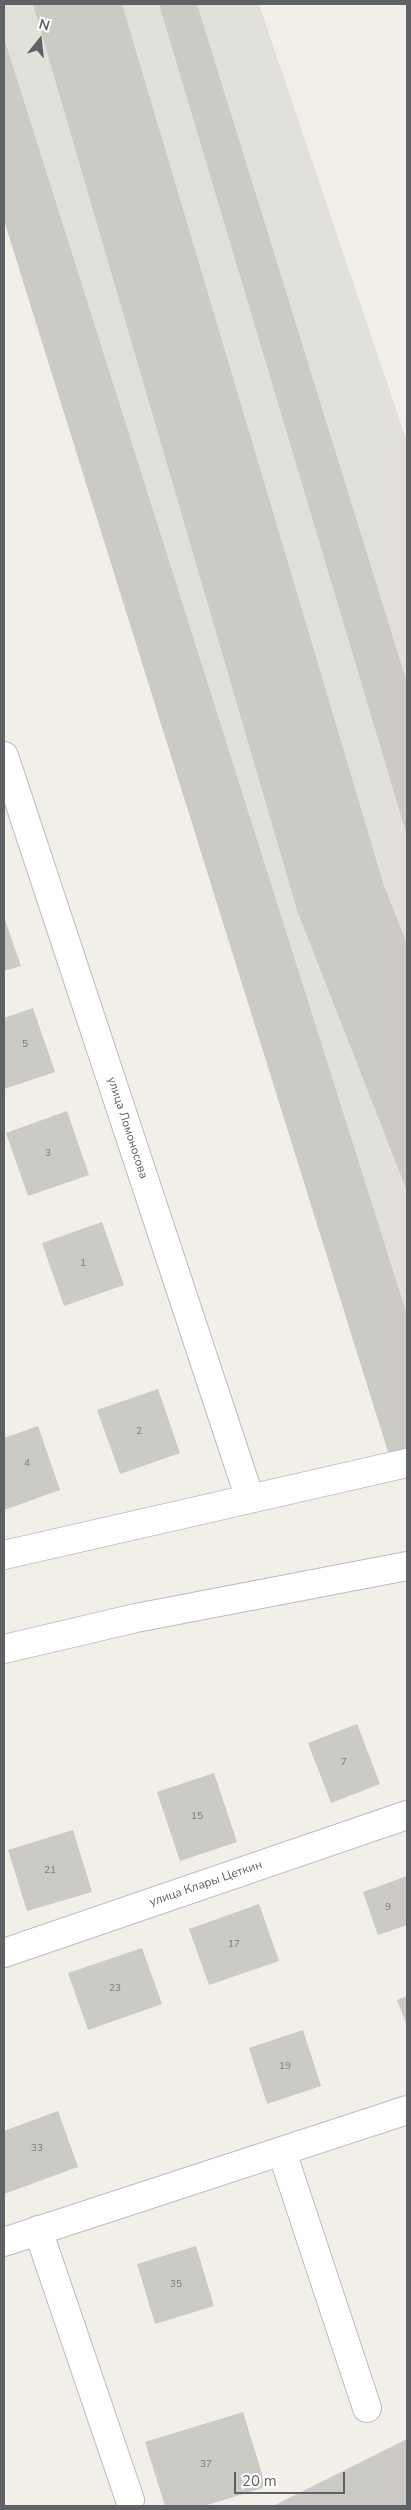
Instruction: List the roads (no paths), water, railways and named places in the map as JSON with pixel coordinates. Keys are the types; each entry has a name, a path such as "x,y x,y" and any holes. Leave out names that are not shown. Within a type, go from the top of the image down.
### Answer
{"street":[{"name":"улица Ломоносова","path":"4,756 250,1500"},
{"path":"4,1555 407,1463"},
{"path":"4,1650 136,1618 407,1566"},
{"name":"улица Клары Цеткин","path":"4,1953 407,1815"},
{"path":"4,2242 407,2110"},
{"path":"282,2152 367,2408"},
{"path":"38,2230 130,2500"}]}
